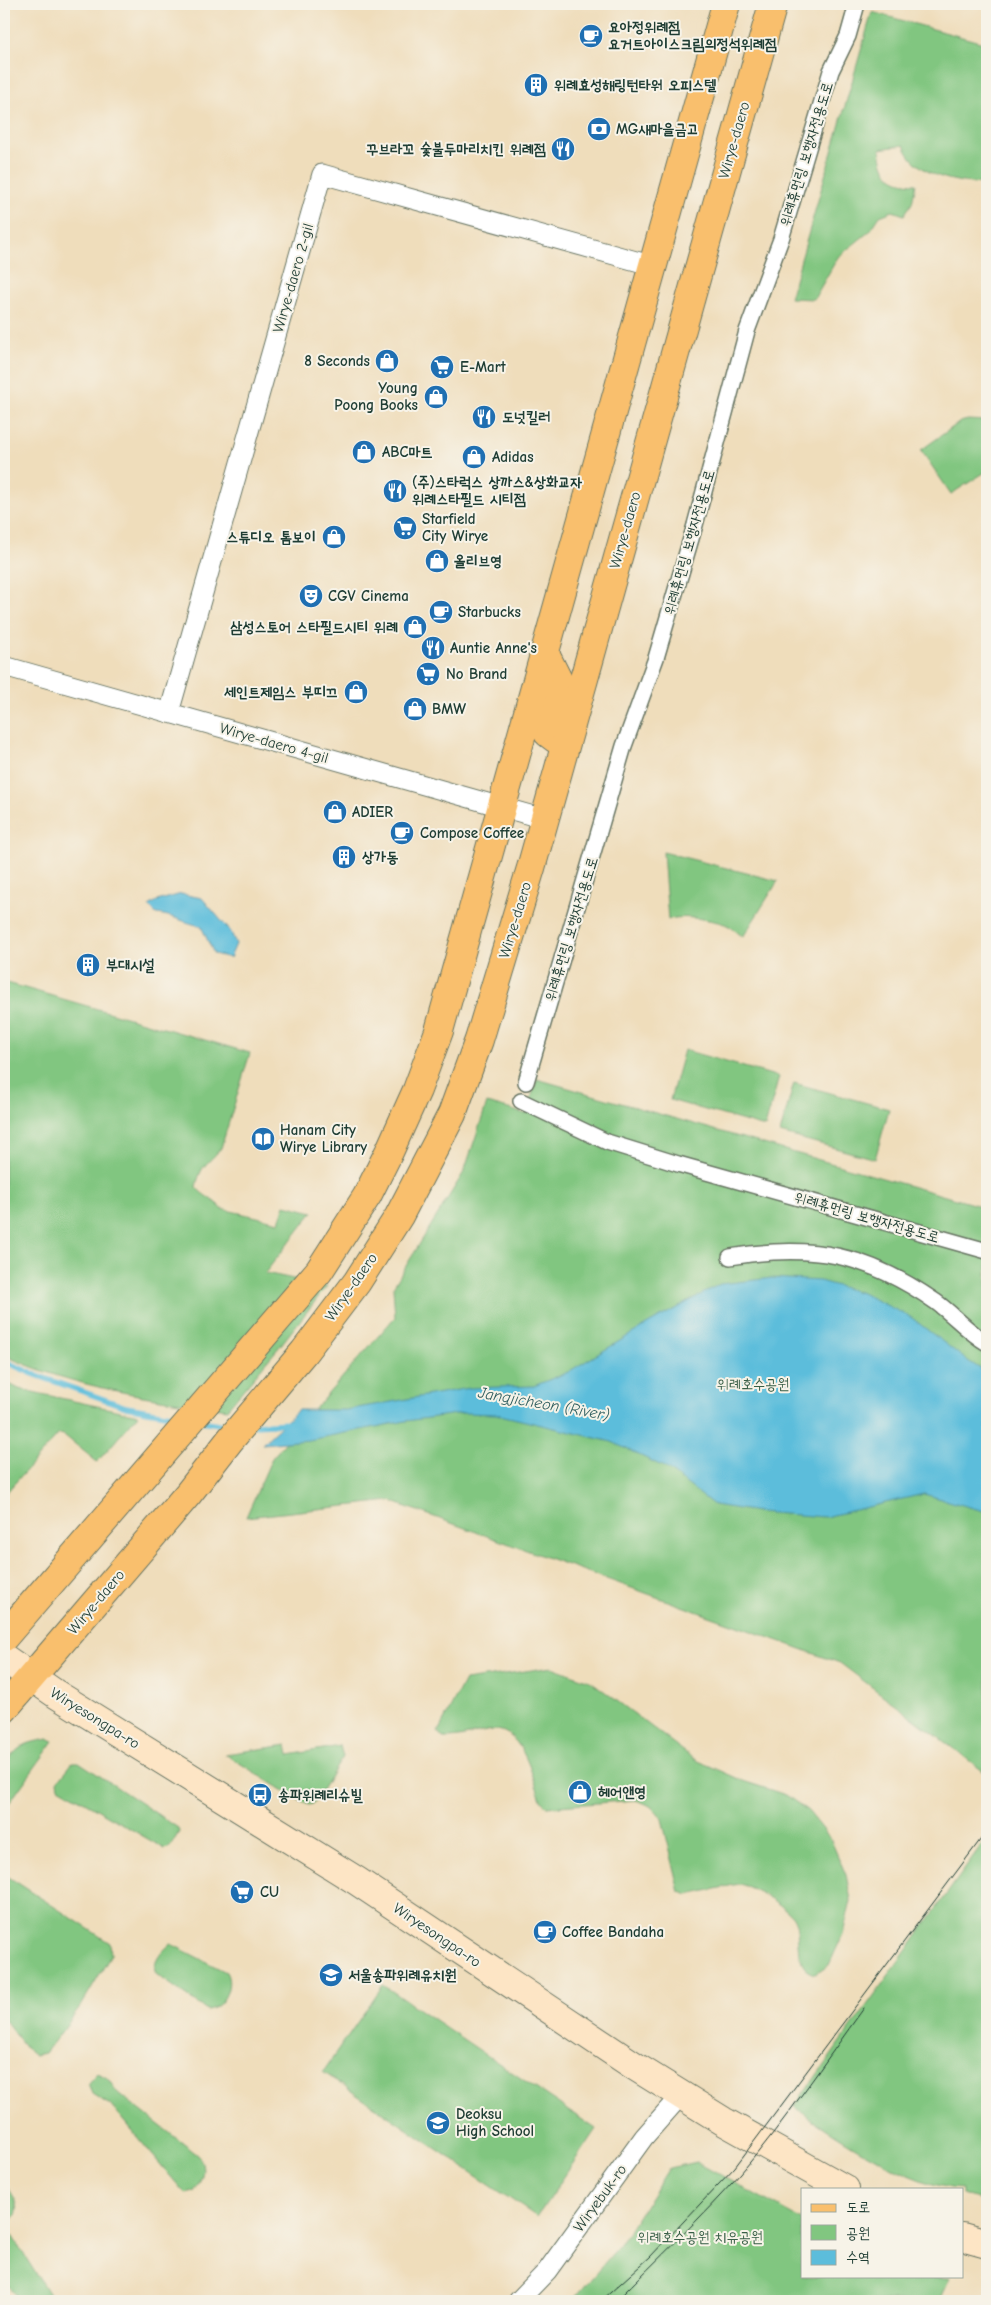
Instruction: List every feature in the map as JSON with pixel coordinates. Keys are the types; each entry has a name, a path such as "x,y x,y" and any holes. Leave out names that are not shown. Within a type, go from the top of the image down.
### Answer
{"main road":[{"path":"4,1637 320,1271 367,1196 417,1090 439,1031 726,4"},
{"name":"Wirye-daero","path":"4,1709 188,1494 230,1440 304,1352 357,1282 399,1216 452,1114 479,1040 544,819 773,4"},
{"path":"545,654 558,680 548,733 556,739 567,737"},
{"name":"Wiryesongpa-ro","path":"4,1658 357,1882 636,2067 723,2121 843,2188"},
{"path":"964,2238 987,2244"}],"street":[{"name":"위례휴먼링 보행자전용도로","path":"526,1082 624,746 659,649 695,525 747,330 781,239 831,71 848,36 857,4"},
{"name":"Wirye-daero 2-gil","path":"169,713 322,174 654,266"},
{"name":"Wirye-daero 4-gil","path":"4,666 544,819"},
{"name":"위례휴먼링 보행자전용도로","path":"521,1101 616,1145 987,1251"},
{"path":"730,1256 768,1250 807,1251 865,1263 900,1278 920,1291 987,1343"},
{"name":"Wiryebuk-ro","path":"518,2301 547,2271 644,2137 682,2095"}],"green space":[{"path":"872,12 987,44 987,184 951,180 928,171 910,156 904,145 880,149 883,165 890,176 900,182 916,184 912,203 904,215 893,211 880,216 870,231 838,257 814,299 790,298"},
{"path":"968,420 987,421 987,471 951,494 921,450 960,422"},
{"path":"663,852 778,881 743,937 729,926 715,921 698,918 673,918 668,920"},
{"path":"4,982 250,1053 221,1148 200,1173 196,1187 222,1209 279,1222 285,1205 313,1212 265,1273 327,1286 227,1409 142,1396 85,1384 57,1376 4,1355"},
{"path":"684,1050 779,1077 765,1127 670,1100"},
{"name":"위례호수공원","path":"537,1079 987,1208 987,1774 840,1663 390,1501 246,1517 272,1458 395,1317 393,1287 464,1172 487,1103 526,1114"},
{"path":"794,1083 889,1109 875,1159 780,1133"},
{"path":"4,1381 19,1389 138,1415 97,1462 64,1435 59,1434 4,1495"},
{"path":"552,1667 592,1682 694,1759 743,1781 786,1795 808,1811 830,1838 846,1875 851,1900 843,1934 829,1965 816,1974 808,1970 803,1965 800,1957 796,1924 793,1917 776,1902 751,1888 738,1884 688,1895 680,1892 662,1819 651,1807 635,1800 547,1807 542,1802 525,1757 512,1737 503,1732 493,1730 449,1738 443,1738 438,1732 465,1680"},
{"path":"49,1739 54,1741 4,1810 4,1765 23,1746"},
{"path":"287,1745 289,1755 340,1746 343,1757 313,1804 309,1805 302,1802 225,1754"},
{"path":"73,1762 79,1762 178,1828 179,1832 170,1847 165,1849 59,1787 58,1781"},
{"path":"987,1838 987,2202 964,2195 964,2188 943,2187 898,2170 852,2145 794,2107"},
{"path":"4,1874 110,1943 111,1955 79,2009 45,2053 34,2055 27,2049 4,2019"},
{"path":"171,1944 226,1972 229,1983 228,1989 222,2001 213,2009 207,2010 156,1974 155,1966 158,1958"},
{"path":"383,1985 596,2129 537,2217 323,2072"},
{"path":"97,2073 107,2078 118,2093 198,2155 203,2169 194,2192 186,2194 110,2105 92,2094 88,2083"},
{"name":"위례호수공원 치유공원","path":"696,2162 801,2219 801,2278 950,2278 940,2301 572,2301 620,2245 669,2168"},
{"path":"4,2182 17,2205 16,2215 6,2226 53,2301 19,2301 4,2277"}],"water":[{"path":"181,894 202,898 231,932 236,944 230,958 214,954 201,926 156,914 149,906 157,901"},
{"path":"772,1278 820,1281 862,1293 912,1318 965,1359 987,1373 987,1512 924,1494 825,1517 758,1512 714,1505 666,1468 612,1442 496,1414 464,1413 406,1421 309,1440 262,1444 298,1410 346,1410 469,1388 534,1386 568,1372 720,1284"}],"waterway":[{"name":"Jangjicheon (River)","path":"4,1361 33,1374 126,1407 182,1417"},
{"name":"Jangjicheon (River)","path":"201,1421 231,1426"},
{"name":"Jangjicheon (River)","path":"253,1425 291,1423"}],"tram line":[{"path":"601,2301 650,2257 735,2167 987,1831"},
{"path":"616,2301 741,2173 789,2112 864,2008"}],"place":[{"name":"요아정위례점 요거트아이스크림의정석위례점","path":"591,36"},
{"name":"위례효성해링턴타워 오피스텔","path":"536,85"},
{"name":"MG새마을금고","path":"599,129"},
{"name":"꾸브라꼬 숯불두마리치킨 위례점","path":"563,149"},
{"name":"8 Seconds","path":"387,361"},
{"name":"E-Mart","path":"442,367"},
{"name":"Young Poong Books","path":"436,397"},
{"name":"도넛킬러","path":"484,417"},
{"name":"ABC마트","path":"364,452"},
{"name":"Adidas","path":"474,457"},
{"name":"(주)스타럭스 상까스&상화교자 위례스타필드 시티점","path":"395,491"},
{"name":"Starfield City Wirye","path":"405,528"},
{"name":"스튜디오 톰보이","path":"334,537"},
{"name":"올리브영","path":"437,561"},
{"name":"CGV Cinema","path":"311,596"},
{"name":"Starbucks","path":"441,612"},
{"name":"삼성스토어 스타필드시티 위례","path":"415,627"},
{"name":"Auntie Anne's","path":"433,648"},
{"name":"No Brand","path":"428,674"},
{"name":"세인트제임스 부띠끄","path":"356,692"},
{"name":"BMW","path":"415,709"},
{"name":"ADIER","path":"335,812"},
{"name":"Compose Coffee","path":"402,833"},
{"name":"상가동","path":"344,857"},
{"name":"부대시설","path":"88,965"},
{"name":"Hanam City Wirye Library","path":"263,1139"},
{"name":"헤어앤영","path":"580,1792"},
{"name":"송파위례리슈빌","path":"260,1795"},
{"name":"CU","path":"242,1892"},
{"name":"Coffee Bandaha","path":"545,1932"},
{"name":"서울송파위례유치원","path":"331,1975"},
{"name":"Deoksu High School","path":"438,2123"}]}
